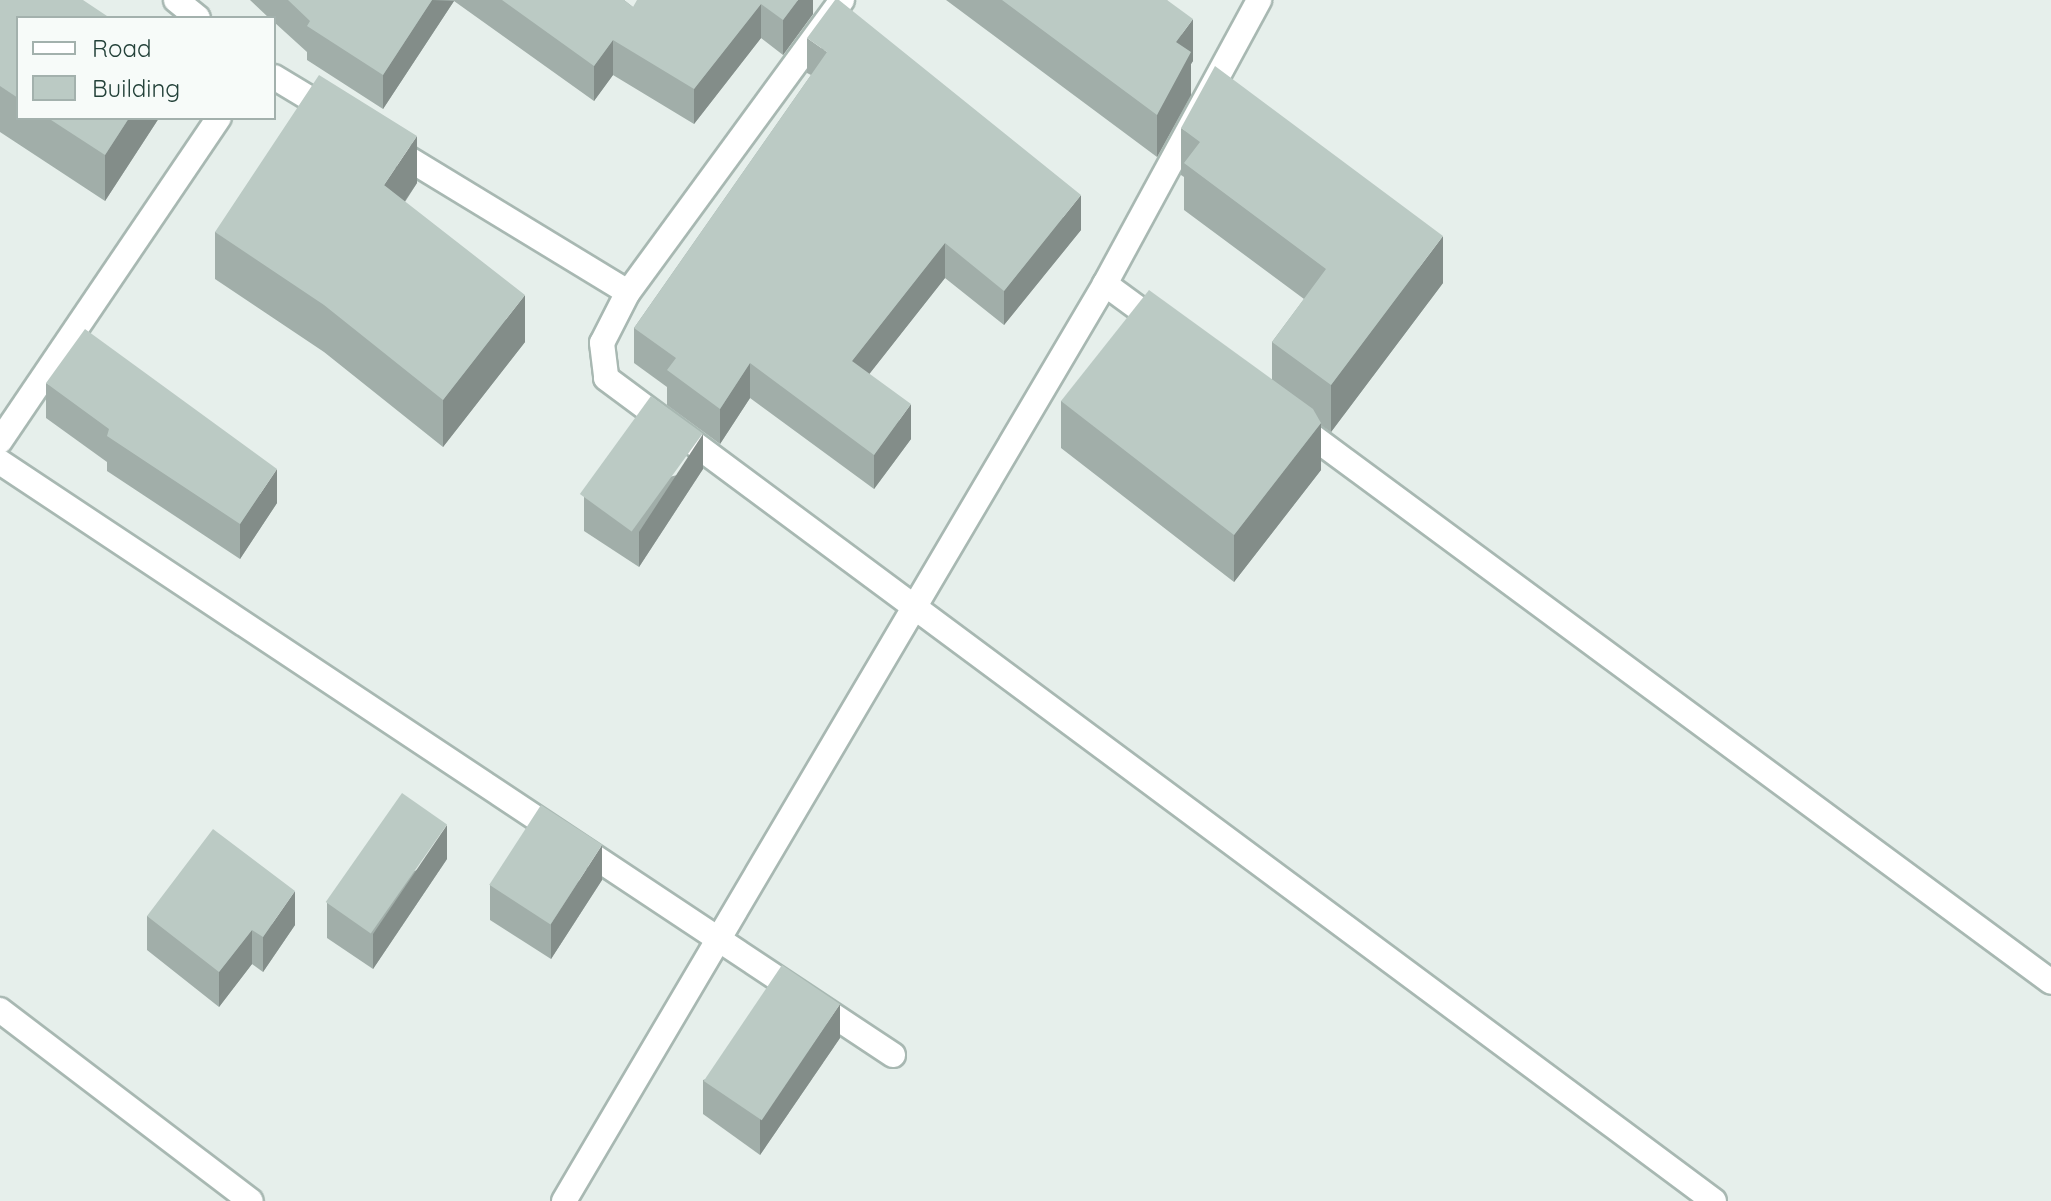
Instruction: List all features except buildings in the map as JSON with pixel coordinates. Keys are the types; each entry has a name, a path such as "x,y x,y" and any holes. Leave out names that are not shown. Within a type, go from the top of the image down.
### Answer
{"street":[{"path":"176,0 196,16"},
{"path":"842,0 628,292 602,343 606,378 1714,1201"},
{"path":"564,1201 1105,284 1259,0"},
{"path":"276,78 628,292"},
{"path":"0,441 218,120"},
{"path":"1105,284 1182,341"},
{"path":"1271,407 2051,982"},
{"path":"0,462 717,942 893,1055"},
{"path":"0,1010 251,1201"}]}
